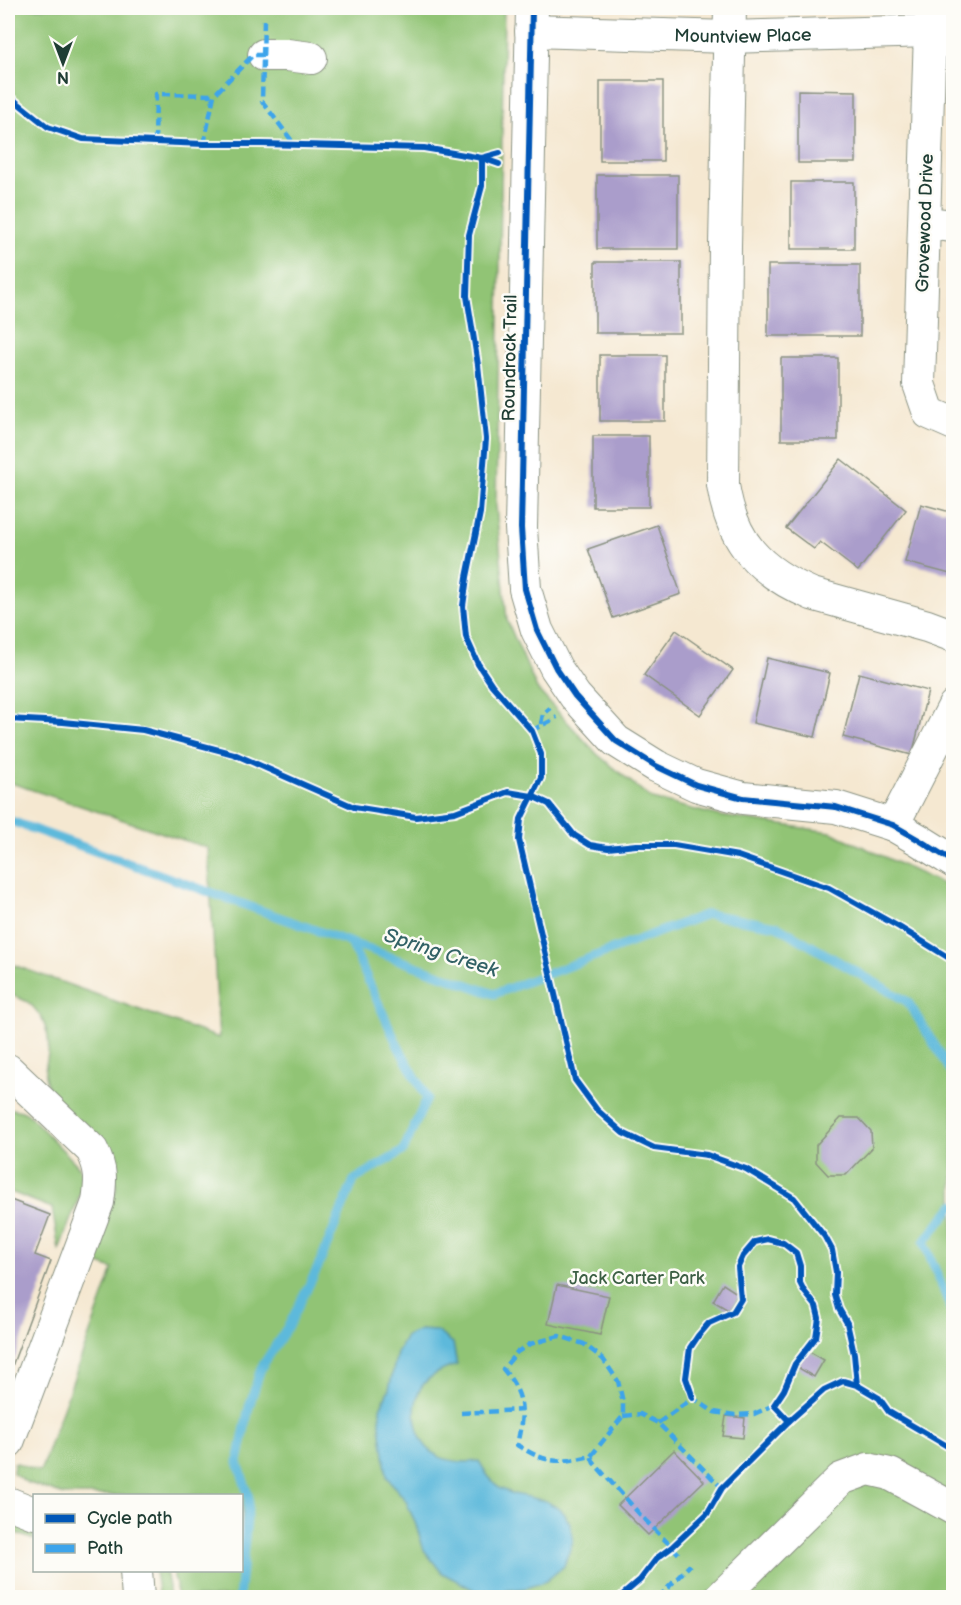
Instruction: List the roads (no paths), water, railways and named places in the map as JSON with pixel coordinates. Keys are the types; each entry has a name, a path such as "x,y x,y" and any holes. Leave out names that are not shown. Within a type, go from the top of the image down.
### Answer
{"street":[{"name":"Mountview Place","path":"532,19 730,22 942,31"},
{"name":"Roundrock Trail","path":"532,19 521,528 525,589 537,630 556,668 575,696 616,741 656,766 696,785 743,798 836,807 893,825 954,862"},
{"path":"730,22 723,473 723,485 729,512 745,545 754,557 765,567 795,586 812,594 927,626 954,636"},
{"name":"Grovewood Drive","path":"941,419 920,384 939,224 942,31"},
{"path":"264,55 311,58"},
{"path":"893,825 954,706"},
{"path":"8,1070 92,1150 99,1164 102,1179 98,1202 8,1442"},
{"path":"720,1598 841,1479 868,1469 890,1474 954,1509"},
{"path":"8,1503 33,1514"},
{"path":"137,1572 138,1598"}],"water":[{"path":"420,1330 436,1331 453,1343 457,1365 434,1375 420,1389 415,1413 421,1438 426,1447 443,1458 466,1462 479,1461 499,1488 546,1501 561,1510 570,1523 573,1541 564,1566 546,1581 526,1588 476,1591 442,1573 424,1550 406,1501 387,1477 380,1408 389,1389 397,1353 406,1336"}],"waterway":[{"name":"Spring Creek","path":"8,820 494,994 707,914 777,926 908,1002 954,1076"},
{"path":"243,1558 249,1498 238,1462 249,1407 261,1368 290,1323 318,1267 354,1180 403,1151 427,1098 398,1046 351,943"},
{"name":"Spring Creek","path":"954,1205 924,1242 954,1316"},
{"path":"239,1598 242,1572"}],"park label":[{"name":"Jack Carter Park","path":"637,1278"}]}
